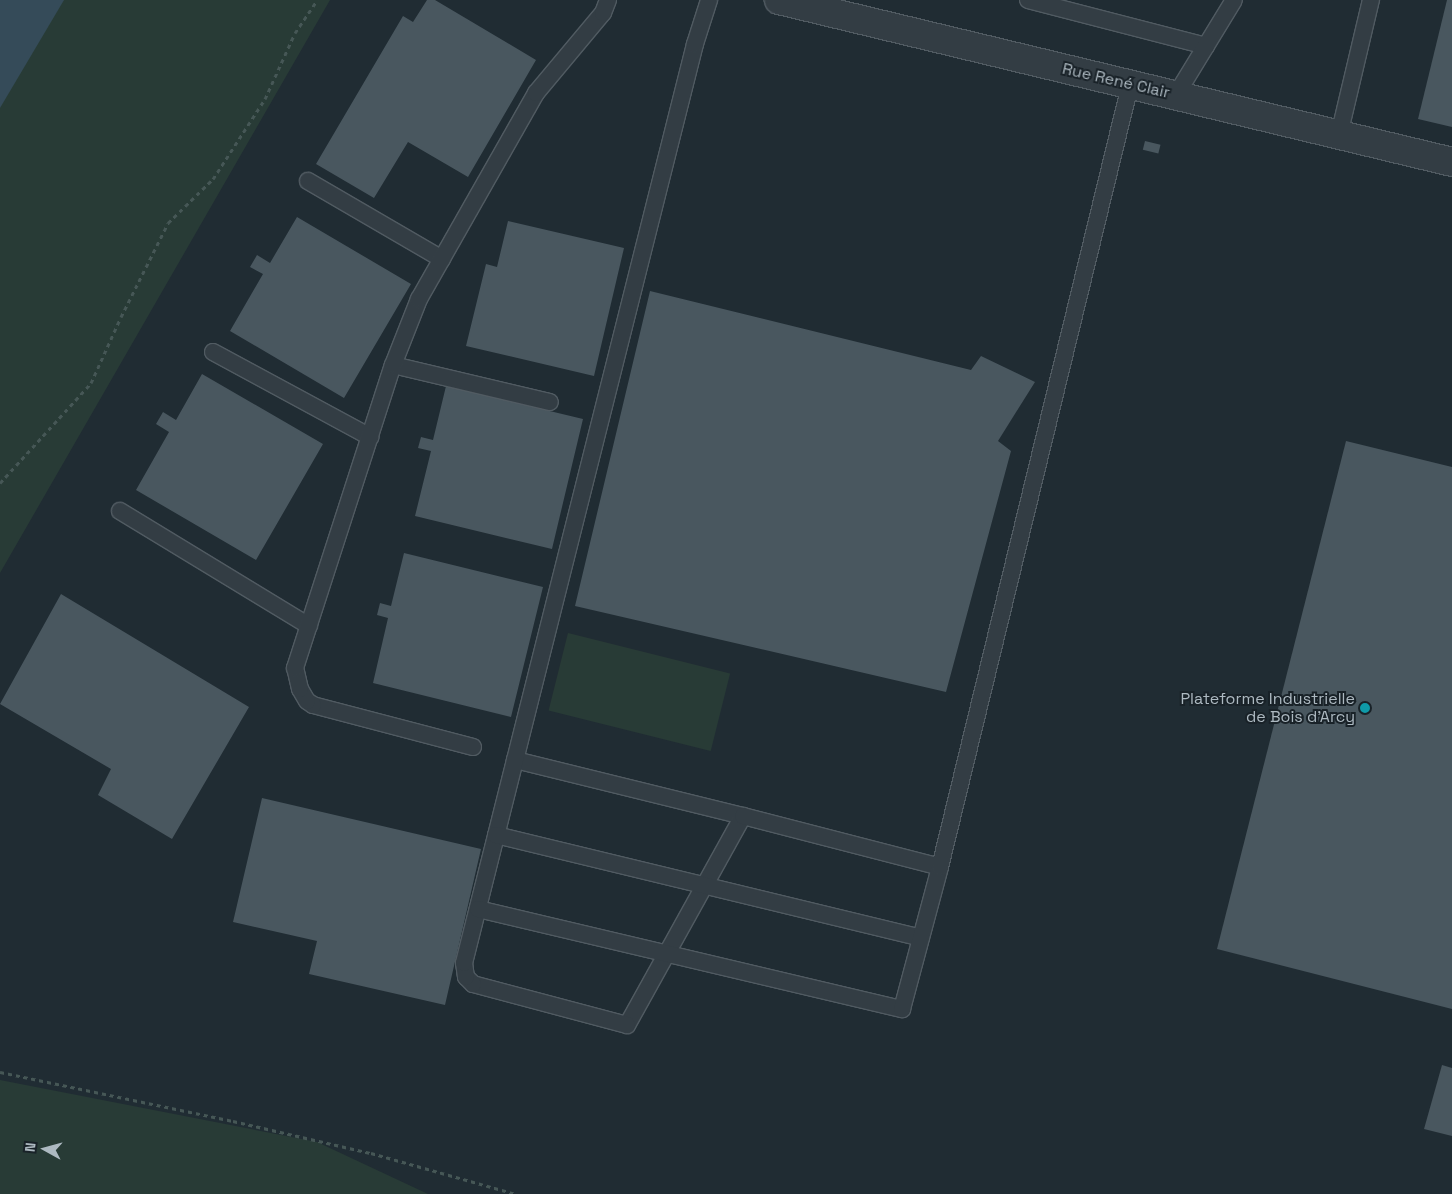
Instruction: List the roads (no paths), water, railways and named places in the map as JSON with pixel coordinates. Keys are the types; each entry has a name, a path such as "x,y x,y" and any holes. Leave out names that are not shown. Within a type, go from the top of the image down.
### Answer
{"street":[{"name":"Rue René Clair","path":"779,0 1452,162"}],"lane":[{"path":"473,747 313,704 307,700 300,689 295,668 393,366 419,299 536,93 603,13 608,0"},
{"path":"709,0 695,44 496,834 464,963 466,977 473,984 626,1025 743,816"},
{"path":"1028,0 1206,46"},
{"path":"1176,95 1234,0"},
{"path":"1339,135 1372,0"},
{"path":"478,909 902,1009 940,867 1130,84"},
{"path":"308,181 442,259"},
{"path":"213,352 370,437"},
{"path":"393,366 550,402"},
{"path":"120,510 309,626"},
{"path":"515,760 940,867"},
{"path":"496,834 921,938"}],"water":[{"path":"0,0 64,0 0,108"}],"place":[{"name":"Plateforme Industrielle de Bois d'Arcy","path":"1365,708"}]}
